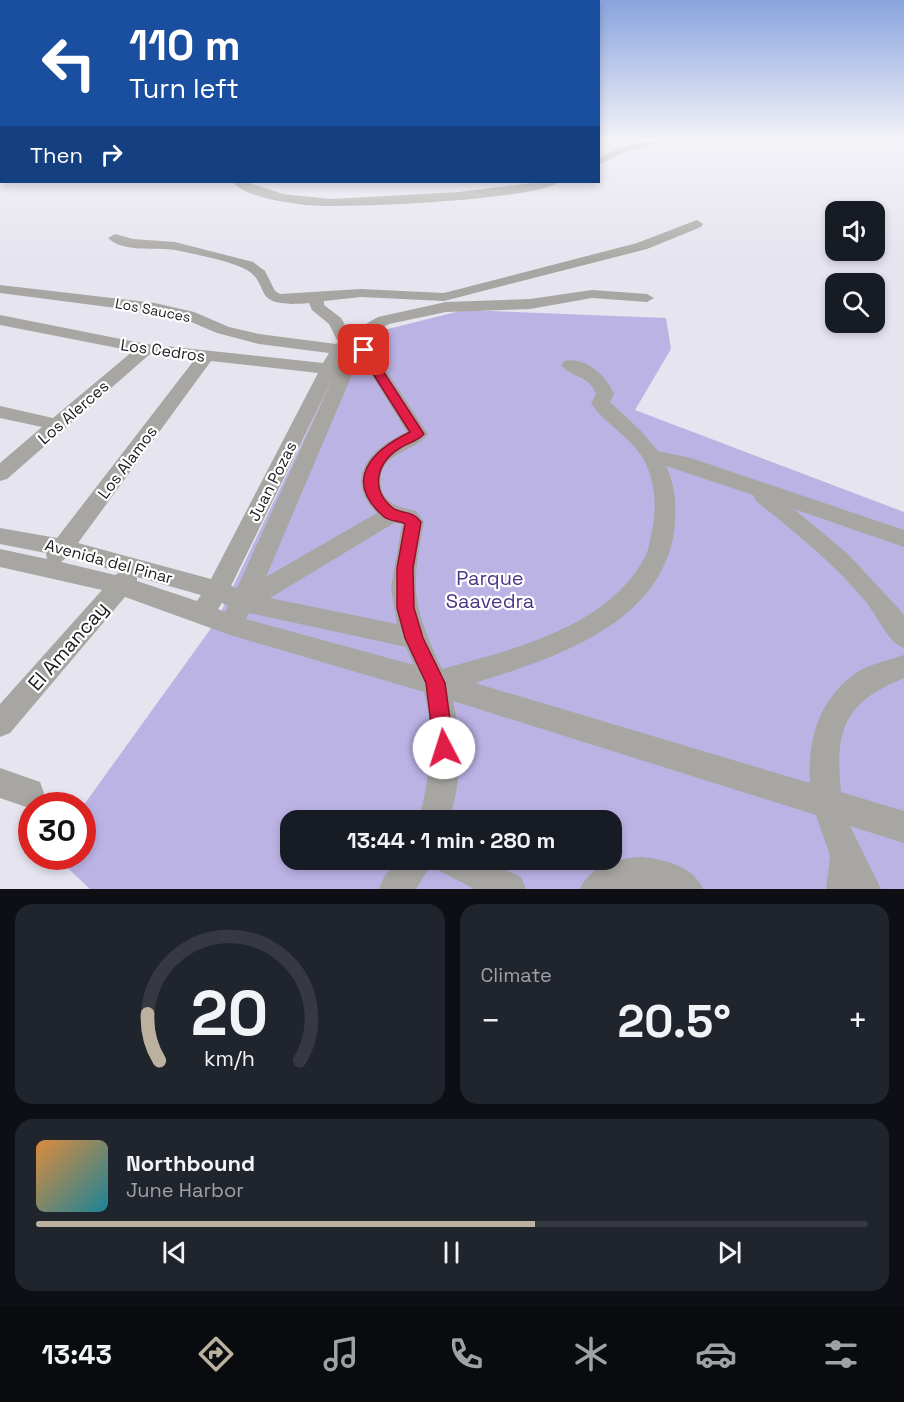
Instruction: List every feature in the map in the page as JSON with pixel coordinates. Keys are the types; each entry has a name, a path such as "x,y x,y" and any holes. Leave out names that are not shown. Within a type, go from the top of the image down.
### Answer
{"street":[{"path":"240,183 262,192 284,196 353,202 472,195 547,183"},
{"path":"114,238 132,243 175,246 248,265 260,274 269,293 290,300 361,293 426,297 462,294 642,246 698,224"},
{"name":"Los Sauces","path":"0,289 156,308 189,315 223,330 259,339 343,346"},
{"path":"316,299 317,307 335,321 343,346 384,320 446,307 530,304 592,294 647,298"},
{"name":"Los Cedros","path":"0,320 146,349 327,369"},
{"name":"Juan Pozas","path":"203,612 217,590 327,369 343,346"},
{"path":"230,625 243,602 355,348 364,350 418,434 394,445 374,466 369,481 373,495 391,515"},
{"name":"Los Alerces","path":"0,474 146,349"},
{"name":"Los Alamos","path":"48,567 206,356"},
{"path":"435,683 493,667 556,644 604,618 635,590 651,570 665,538 666,502 661,476 652,456 600,403 605,394 601,383 594,375 570,366"},
{"path":"0,412 57,425"},
{"path":"652,456 684,463 904,539"},
{"path":"750,486 823,543 863,582 904,637"},
{"path":"243,602 391,515 408,517 413,522 405,568 405,608 414,638 435,683 445,770 436,810"},
{"name":"Avenida del Pinar","path":"0,536 62,547 230,625 435,683 904,826"},
{"name":"Avenida del Pinar","path":"0,558 48,567 217,590 243,602 414,638"},
{"name":"El Amancay","path":"0,724 128,577"},
{"path":"864,889 844,874 825,802 822,756 831,718 852,690 881,671 904,666"},
{"path":"0,783 26,792"},
{"path":"396,889 410,870"},
{"path":"471,870 509,889"},
{"path":"597,889 606,881 629,873 655,874 686,889"}],"green space":[{"name":"Parque Saavedra","path":"464,310 666,318 671,349 635,410 904,512 904,889 90,889 70,870 96,870 96,792 93,792 217,620 352,338"}],"route":[{"path":"364,350 418,434 394,445 374,466 369,481 373,495 391,515 408,517 413,522 405,568 405,608 414,638 435,683 444,748"}]}
